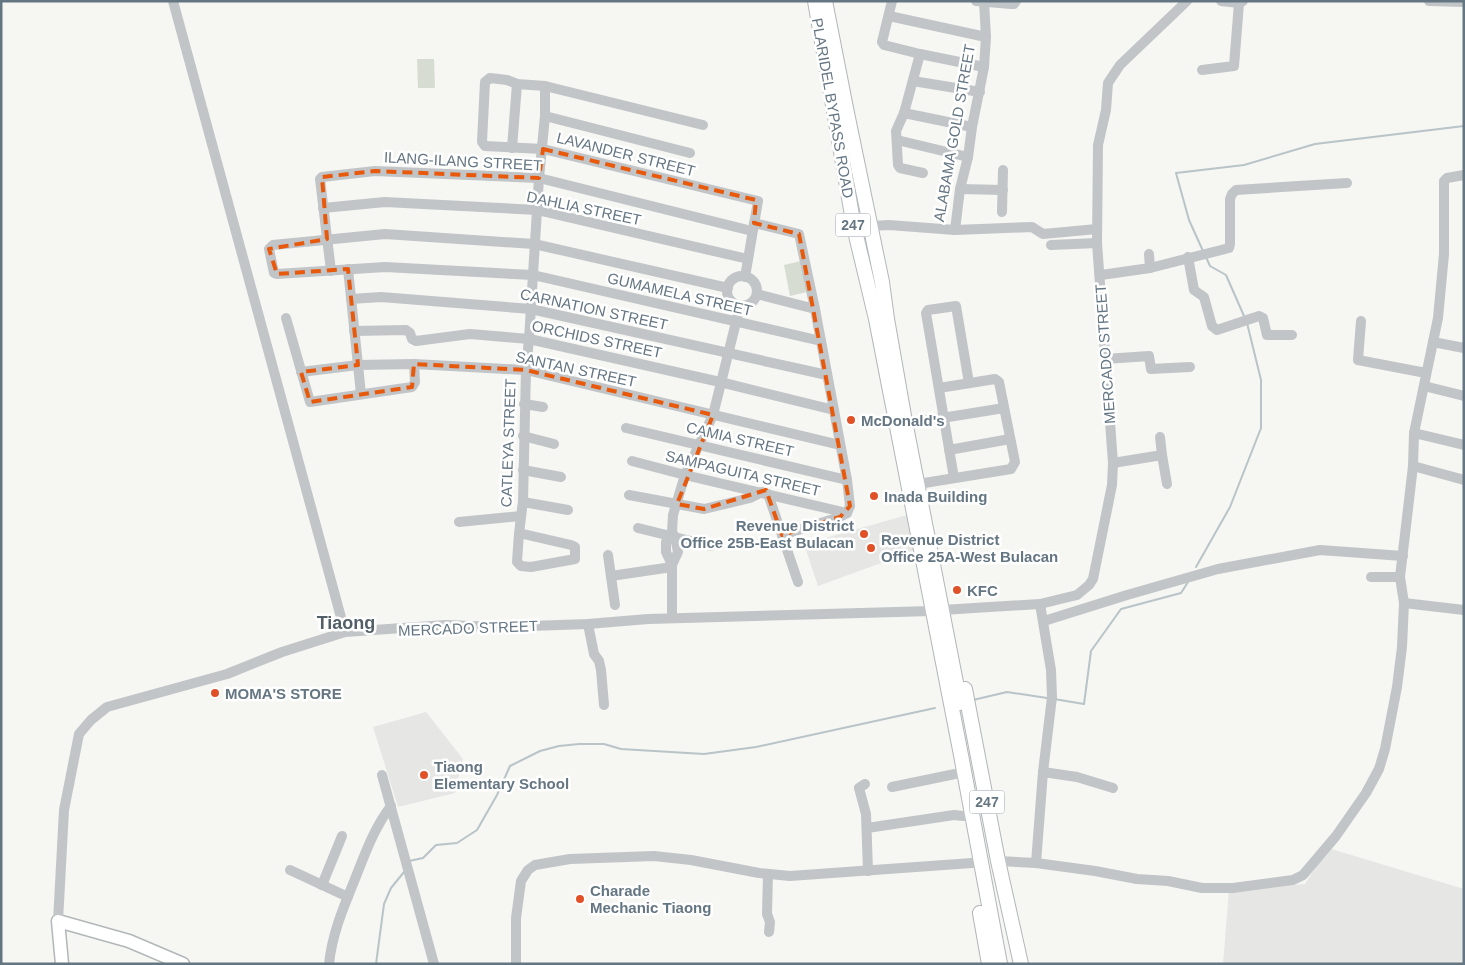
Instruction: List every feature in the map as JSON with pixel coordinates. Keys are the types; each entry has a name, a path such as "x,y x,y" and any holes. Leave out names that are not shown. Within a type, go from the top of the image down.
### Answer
{"highway":[{"name":"PLARIDEL BYPASS ROAD","path":"815,1 854,227 876,319 937,611 960,670 971,718 986,866"},
{"name":"PLARIDEL BYPASS ROAD","path":"825,1 882,282 905,424 918,484 937,611 941,655"},
{"name":"247","path":"941,655 946,725 963,816 986,866 1021,964"},
{"path":"941,655 1009,964"},
{"name":"247","path":"986,866 989,964"},
{"path":"986,866 1000,964"}],"main road":[{"name":"MERCADO STREET","path":"58,921 62,964"},
{"path":"58,921 129,941 184,964"}],"street":[{"path":"173,1 345,632"},
{"path":"892,1 882,42 884,45 984,67"},
{"path":"982,2 1014,4 1016,1"},
{"name":"MERCADO STREET","path":"58,921 64,810 78,734 107,707 228,674 282,652 345,632 446,626 499,627 588,624 672,618 937,611 1040,604 1077,595 1091,583 1112,485 1113,464 1101,275 1097,243 1098,144 1106,110 1108,83 1120,65 1187,1"},
{"path":"1202,70 1234,66 1241,2 1221,1"},
{"path":"1430,1 1464,2"},
{"name":"ALABAMA GOLD STREET","path":"854,227 870,225 956,230 960,189 968,157 984,67 986,37 982,2"},
{"path":"889,16 986,37"},
{"path":"920,54 904,113 896,131 898,165 900,168 923,173"},
{"name":"LAVANDER STREET","path":"517,84 507,80 490,78 485,82 482,142 485,146 543,149 758,201 753,227"},
{"path":"913,81 980,92"},
{"path":"512,148 517,84 545,86 703,125"},
{"name":"CATLEYA STREET","path":"519,532 574,547 575,559 531,567 521,566 517,562 520,516 523,502 524,404 534,244 543,149 545,86"},
{"path":"904,113 972,127"},
{"path":"545,116 690,153"},
{"path":"898,140 968,157"},
{"path":"1002,212 1003,170"},
{"name":"ILANG-ILANG STREET","path":"331,271 320,181 322,177 375,171 539,178 753,227 798,234 815,308"},
{"path":"516,964 516,918 521,880 528,870 535,866 570,859 654,856 790,876 1036,863 1137,879 1168,881 1202,888 1234,888 1298,878 1303,875 1336,836 1366,793 1379,769 1390,727 1402,647 1404,603 1400,577 1413,466 1414,433 1438,318 1444,254 1444,182 1447,178 1464,175"},
{"path":"1101,275 1150,268 1229,248 1230,199 1236,190 1347,183"},
{"path":"960,189 1003,190"},
{"name":"DAHLIA STREET","path":"323,208 385,202 537,210 748,259"},
{"path":"745,277 753,227"},
{"path":"956,230 1032,228 1043,234 1097,230"},
{"path":"327,238 385,234 534,244 728,288"},
{"name":"GUMAMELA STREET","path":"327,238 273,245 269,249 274,273 385,267 533,275 821,341"},
{"path":"1051,245 1097,243"},
{"path":"1149,254 1150,268"},
{"path":"1188,257 1194,290 1204,297 1214,329 1217,330 1259,316 1263,318 1267,334 1292,335"},
{"path":"348,269 361,394"},
{"path":"745,277 756,285 757,294 756,298 749,304 740,306 732,302 728,288 732,280 745,277"},
{"path":"757,294 815,308 847,480 850,506 847,512 840,517 782,535"},
{"name":"CARNATION STREET","path":"351,299 381,297 531,309 827,375"},
{"path":"672,618 672,566 666,552 666,542 672,535 673,515 685,475 713,415 740,306"},
{"path":"954,478 926,313 928,310 956,306 969,383"},
{"path":"286,318 310,402 412,387 415,382 414,364"},
{"path":"1362,320 1358,360 1426,373"},
{"name":"ORCHIDS STREET","path":"354,331 406,330 410,332 412,339 416,341 470,334 529,339 834,410"},
{"path":"1433,342 1464,348"},
{"path":"1105,359 1149,356 1151,369 1190,367"},
{"name":"SANTAN STREET","path":"301,372 358,365 414,364 526,370 840,444"},
{"path":"918,484 1014,467 999,382 995,379 939,388"},
{"path":"1424,386 1464,396"},
{"path":"524,404 543,407"},
{"path":"905,424 1004,408"},
{"name":"CAMIA STREET","path":"626,428 847,480"},
{"path":"1414,433 1464,445"},
{"path":"523,436 554,444"},
{"path":"1160,437 1167,484"},
{"path":"949,450 1010,439"},
{"path":"1113,464 1162,455"},
{"name":"SAMPAGUITA STREET","path":"632,461 847,512"},
{"path":"1413,466 1464,480"},
{"path":"524,470 561,477"},
{"path":"629,494 704,509 765,493 798,582"},
{"path":"523,502 568,510"},
{"path":"459,522 520,516"},
{"path":"638,528 711,546"},
{"path":"1044,621 1218,569 1320,550 1403,556"},
{"path":"608,555 615,605"},
{"path":"612,576 672,566"},
{"path":"1371,577 1400,577"},
{"path":"1404,603 1464,610"},
{"path":"1036,863 1043,772 1052,697 1052,670 1040,604"},
{"path":"588,624 594,654 599,661 601,670 604,705"},
{"path":"1043,772 1077,778 1114,788"},
{"path":"892,787 955,774"},
{"path":"382,775 434,964"},
{"path":"864,784 859,788 866,814 868,871"},
{"path":"329,964 330,947 374,830 391,806"},
{"path":"867,828 954,815 963,816"},
{"path":"322,885 342,836"},
{"path":"290,870 348,897"},
{"path":"768,874 767,914 770,922 769,932"}],"highlighted area":[{"path":"543,149 756,200 754,223 799,234 850,506 840,517 782,535 766,490 704,509 677,504 713,415 526,370 414,364 412,387 310,402 301,372 358,365 348,269 277,274 269,249 327,239 322,177 375,171 539,178"}],"shaded area":[{"path":"417,59 434,59 435,88 418,88"},
{"path":"801,261 807,292 790,296 784,265"},
{"path":"907,515 914,551 818,586 804,544"},
{"name":"Tiaong Elementary School","path":"426,712 463,759 455,793 398,807 373,727"},
{"path":"1328,848 1464,889 1464,964 1223,964 1229,890 1305,884"}],"waterway":[{"path":"1203,251 1189,220 1176,173 1244,165 1315,144 1464,126"},
{"path":"1206,257 1210,266 1226,275 1244,316"},
{"path":"1196,567 1230,507 1261,428 1261,380 1247,323"},
{"path":"1054,699 1084,704 1091,651 1121,609 1181,593 1188,582"},
{"path":"973,700 1007,692 1047,698"},
{"path":"409,861 423,858 436,845 457,843 477,830 497,795 510,766 540,751 559,746 604,744 621,749 704,754 756,747 935,708"},
{"path":"376,964 384,904 391,888 404,872"}],"place":[{"name":"McDonald's","path":"851,420"},
{"name":"Inada Building","path":"874,496"},
{"name":"Revenue District Office 25B-East Bulacan","path":"864,534"},
{"name":"Revenue District Office 25A-West Bulacan","path":"871,548"},
{"name":"KFC","path":"957,590"},
{"name":"MOMA'S STORE","path":"215,693"},
{"name":"Tiaong Elementary School","path":"424,775"},
{"name":"Charade Mechanic Tiaong","path":"580,899"}],"district":[{"name":"Tiaong","path":"346,623"}]}
